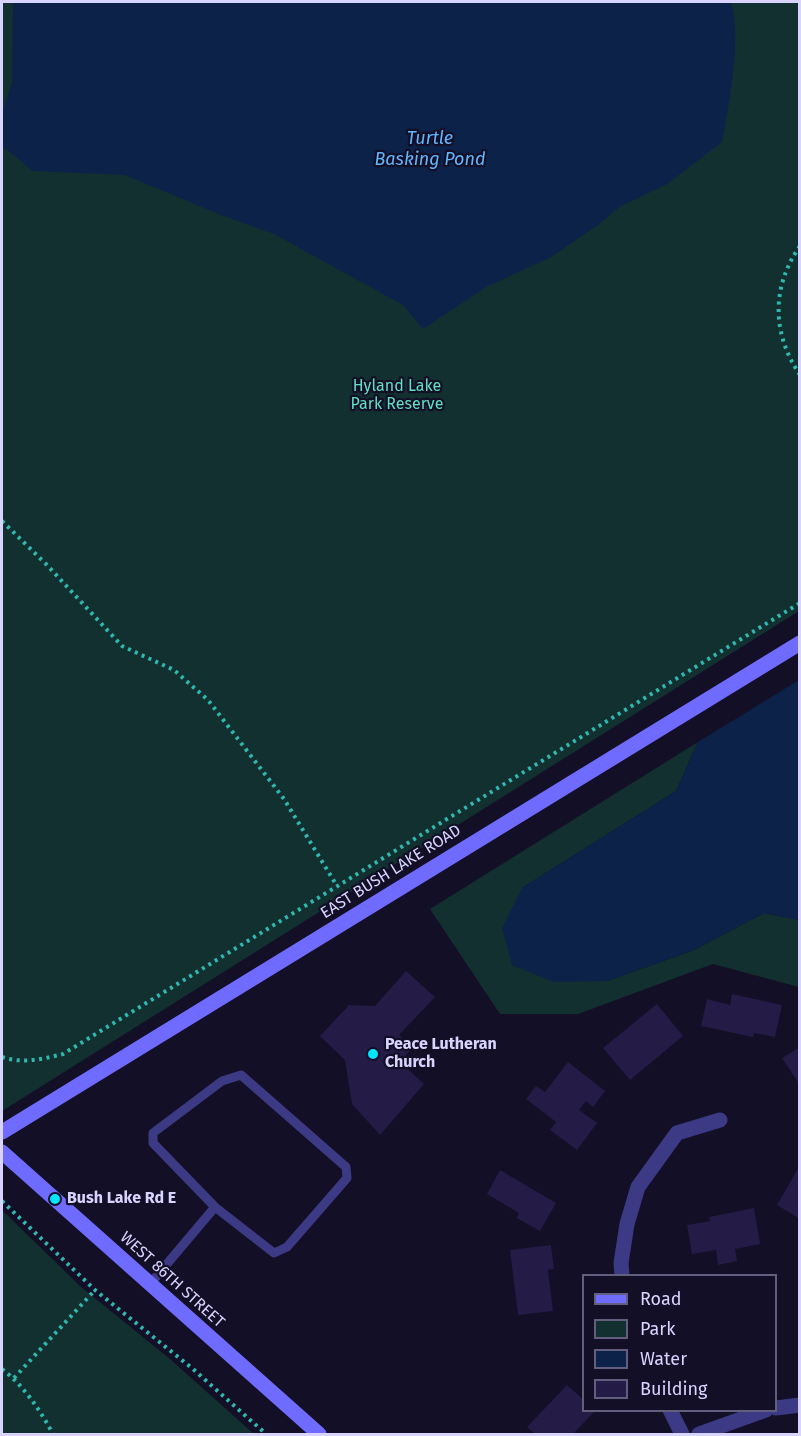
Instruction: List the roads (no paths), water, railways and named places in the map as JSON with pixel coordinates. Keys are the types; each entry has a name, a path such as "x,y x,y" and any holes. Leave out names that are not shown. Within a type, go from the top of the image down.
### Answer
{"street":[{"name":"EAST BUSH LAKE ROAD","path":"2,1132 800,643"},
{"path":"622,1274 621,1263 627,1224 638,1187 677,1133 720,1120"},
{"name":"WEST 86TH STREET","path":"2,1152 319,1434"},
{"path":"777,1408 800,1405"},
{"path":"671,1412 681,1434"},
{"path":"699,1434 760,1412"}],"lane":[{"path":"241,1074 346,1167 347,1178 281,1251 274,1252 215,1207 153,1143 153,1133 222,1081 241,1074"},
{"path":"150,1284 215,1207"}],"water":[{"name":"Turtle Basking Pond","path":"13,2 731,2 735,52 722,142 667,184 621,206 598,225 551,257 488,286 423,329 403,305 274,234 221,215 125,175 33,171 2,146 2,113 12,82"},
{"path":"799,680 799,920 764,913 694,950 607,981 554,982 512,965 502,928 522,888 676,791 698,742"}],"place":[{"name":"Peace Lutheran Church","path":"373,1054"},
{"name":"Bush Lake Rd E","path":"55,1199"}],"park label":[{"name":"Hyland Lake Park Reserve","path":"397,396"}]}
